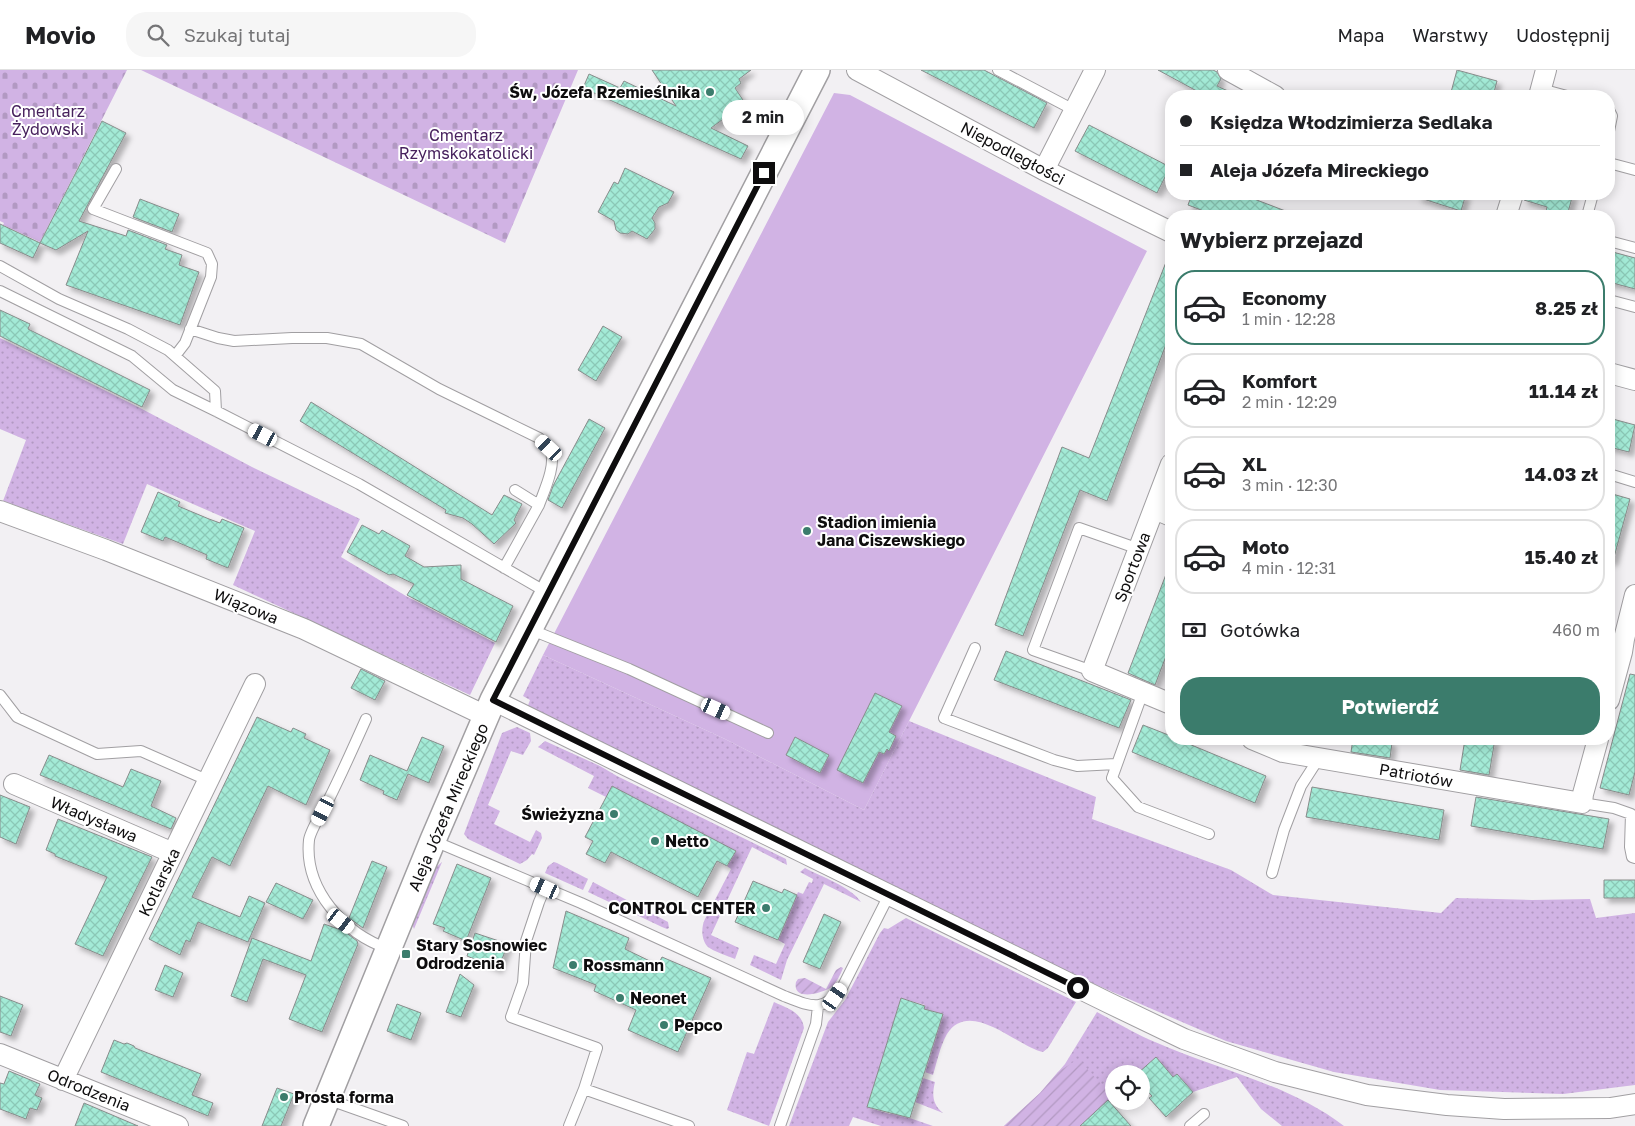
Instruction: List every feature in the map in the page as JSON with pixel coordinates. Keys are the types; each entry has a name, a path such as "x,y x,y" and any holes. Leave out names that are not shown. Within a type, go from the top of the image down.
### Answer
{"street":[{"name":"Aleja Józefa Mireckiego","path":"316,1126 433,840 490,708 817,70"},
{"name":"Niepodległości","path":"857,70 1044,170 1165,229"},
{"path":"1044,170 1094,70"},
{"path":"1228,70 1264,90"},
{"path":"1615,375 1635,380"},
{"name":"Wiązowa","path":"0,511 106,550 304,629 490,708 889,895 1184,1039 1275,1072 1367,1095 1447,1105 1513,1109 1610,1108 1635,1104"},
{"name":"Sportowa","path":"1092,670 1139,549 1163,512"},
{"path":"1615,678 1622,652 1616,637 1635,597"},
{"path":"1092,670 1165,702"},
{"name":"Kotlarska","path":"63,1080 255,684"},
{"name":"Patriotów","path":"1266,745 1282,752 1582,803"},
{"path":"1582,803 1596,745"},
{"name":"Władysława","path":"14,784 173,853"},
{"name":"Odrodzenia","path":"0,1054 178,1126"}],"lane":[{"path":"998,70 1074,110"},
{"path":"1615,165 1635,170"},
{"path":"116,169 93,209 207,253 212,264 210,277 185,343 176,356"},
{"path":"1615,243 1635,248"},
{"path":"0,266 59,299 128,329 168,350 215,391 216,411"},
{"path":"0,291 132,356 173,390 359,484 548,593"},
{"path":"1615,302 1635,307"},
{"path":"190,329 234,341 327,338 361,344 439,389 538,438 549,448 552,455 548,482 539,505 504,568"},
{"path":"1615,476 1635,482"},
{"path":"515,490 539,505"},
{"path":"1092,670 1033,650 1079,528 1139,549"},
{"path":"529,629 629,669 768,733"},
{"path":"975,648 944,718 1054,760 1077,766 1116,764"},
{"path":"1142,692 1112,778 1138,806 1209,834"},
{"path":"0,695 16,717 97,754 141,751 207,780"},
{"path":"366,719 337,784 309,838 310,869 326,902 341,921 360,936 374,944 389,949"},
{"path":"1272,873 1284,830 1300,786 1319,758"},
{"path":"1582,803 1614,808 1633,814 1630,847 1632,857 1635,858"},
{"path":"433,840 581,903 784,996 801,1003 818,1006 830,1002 843,986 889,895"},
{"path":"545,888 526,941 523,982 511,1017 597,1048 570,1126"},
{"path":"780,1126 816,1024 818,1006"},
{"path":"584,1089 689,1126"},
{"path":"327,1098 403,1126"},
{"path":"1190,1126 1204,1114"}],"green space":[{"name":"Cmentarz Żydowski","path":"0,70 127,70 40,242 3,225 4,223 0,221"},
{"name":"Cmentarz Rzymskokatolicki","path":"141,70 578,70 505,243"},
{"name":"Stadion imienia Jana Ciszewskiego","path":"834,93 850,95 1147,251 864,810 725,739 543,655"},
{"path":"0,338 142,409 252,467 360,519 341,557 406,596 495,643 470,695 233,585 255,531 147,484 123,544 3,501 26,440 0,429"},
{"path":"543,655 725,739 864,810 909,721 1096,797 1092,819 1231,870 1273,895 1441,913 1456,898 1590,899 1596,918 1635,913 1635,1085 1563,1094 1440,1090 1334,1072 1226,1041 1071,974 527,708 530,700 523,696"},
{"path":"517,727 530,733 531,741 523,755 511,751 488,805 500,811 494,824 530,842 536,830 541,833 542,838 534,855 532,854 520,864 468,839 464,834 502,733"},
{"path":"545,741 600,766 786,859 787,865 752,847 711,935 739,948 735,959 708,947 704,941 702,930 705,919 731,869 727,866 735,851 588,788 594,776 538,747"},
{"path":"442,862 414,929 412,924 434,869"},
{"path":"554,862 588,879 583,890 545,873 548,866"},
{"path":"805,868 843,887 861,902 824,884 787,960 781,980 750,965 754,955 776,964 785,944 778,940 798,892 803,894 809,882 812,883 813,879 800,872"},
{"path":"593,882 668,922 669,928 662,927 588,892"},
{"path":"906,918 1076,1002 1048,1048 1043,1052 994,1027 980,1022 968,1021 957,1024 947,1034 933,1075 925,1072 943,1014 924,1009 925,1005 901,998 867,1107 890,1114 892,1112 933,1126 881,1126 853,1117 849,1126 789,1126 828,1022 845,1000 880,933 884,928 888,929"},
{"path":"841,967 843,968 839,976 830,988 814,994 798,992 796,982 798,979 805,978 826,989 836,970"},
{"path":"774,1002 797,1014 804,1028 769,1126 727,1110 747,1052 754,1054"},
{"path":"1097,1012 1148,1039 1277,1088 1323,1111 1344,1126 1282,1126 1261,1109 1237,1077 1193,1092 1177,1075 1173,1077 1156,1057 1147,1065 1105,1065 1105,1103 1080,1126 1004,1126 1040,1093 1065,1064"},
{"path":"1078,1059 1105,1088 1105,1103 1080,1126 1004,1126 1040,1093 1058,1072"},
{"path":"923,1078 935,1082 934,1099 939,1110 943,1113 915,1102"}],"building":[{"path":"652,70 751,70 739,79 741,83 735,88 745,103 711,128 748,146 741,159 583,88 589,74 620,88 624,81 676,106"},
{"path":"921,70 984,70 1047,103 1034,128"},
{"path":"1158,70 1213,70 1217,72 1221,79 1217,86 1226,90 1195,90"},
{"path":"1457,70 1497,81 1495,90 1452,90"},
{"path":"102,121 126,133 79,221 126,236 128,230 167,245 165,249 182,255 179,265 199,272 180,325 66,285 88,231 56,250 40,243"},
{"path":"1089,125 1165,164 1165,177 1157,193 1075,151"},
{"path":"625,168 674,192 668,203 659,207 652,218 655,223 655,229 647,239 632,231 628,234 620,233 616,230 614,221 598,212 614,182 618,184"},
{"path":"140,199 179,214 172,232 133,217"},
{"path":"1190,200 1257,200 1283,210 1201,210 1188,205"},
{"path":"1426,200 1464,200 1461,210"},
{"path":"1524,200 1571,200 1569,210 1546,210 1547,207"},
{"path":"0,224 40,243 33,258 0,243"},
{"path":"1615,253 1635,258 1635,289 1615,284"},
{"path":"1165,265 1165,347 1107,501 1080,490 1023,636 995,625 1062,447 1089,458"},
{"path":"0,310 30,324 28,329 150,390 142,407 0,336"},
{"path":"603,326 622,337 596,381 578,370"},
{"path":"311,402 492,515 504,495 522,504 514,520 516,523 494,544 463,518 445,513 446,510 300,421"},
{"path":"589,419 605,428 562,508 548,500 553,486"},
{"path":"1615,420 1635,425 1629,452 1615,448"},
{"path":"158,492 180,502 178,506 209,519 220,523 222,519 244,528 228,568 206,559 207,555 165,537 163,541 141,532"},
{"path":"1615,495 1630,499 1615,554"},
{"path":"362,525 379,534 382,530 410,546 405,556 424,567 461,565 461,579 513,606 496,642 407,595 414,584 393,574 389,575 347,552"},
{"path":"1165,577 1165,659 1155,685 1128,673"},
{"path":"1006,651 1131,700 1119,728 994,680"},
{"path":"361,669 385,681 375,700 351,688"},
{"path":"1630,674 1635,675 1635,772 1629,795 1600,788 1611,745 1615,745 1615,731"},
{"path":"875,693 902,706 889,732 896,736 889,751 887,749 884,754 879,752 863,783 837,770"},
{"path":"257,717 291,732 293,728 306,734 304,738 330,750 306,805 268,786 230,866 212,857 192,897 240,917 249,896 265,903 248,942 198,922 190,942 186,940 180,955 149,939"},
{"path":"1143,725 1165,734 1165,745 1191,745 1266,776 1255,803 1132,752"},
{"path":"422,737 444,746 429,783 408,774 397,800 383,794 384,791 360,780 370,755 407,771"},
{"path":"795,737 829,755 820,773 786,755"},
{"path":"1352,745 1392,745 1390,758 1351,752"},
{"path":"1464,745 1494,745 1489,775 1460,770"},
{"path":"49,755 123,787 131,769 161,781 151,806 176,818 171,829 40,775"},
{"name":"Netto","path":"612,786 736,851 727,866 717,861 698,897 611,852 605,863 586,854 593,841 585,837"},
{"path":"1312,787 1444,810 1439,840 1306,817"},
{"path":"0,795 30,807 16,844 0,837"},
{"path":"1476,797 1609,819 1603,849 1471,826"},
{"path":"58,819 152,857 103,956 75,944 107,877 55,856 55,854 46,850"},
{"path":"372,861 387,867 363,928 349,918"},
{"path":"457,864 491,878 466,941 443,931 445,928 433,924"},
{"path":"1604,880 1635,880 1635,898 1604,898"},
{"name":"CONTROL CENTER","path":"753,881 782,893 784,889 797,895 778,940 735,922"},
{"path":"276,883 313,900 303,919 266,902"},
{"path":"566,911 629,938 625,949 658,965 662,957 711,978 678,1052 628,1030 636,1010 594,991 596,985 553,968"},
{"path":"824,914 841,922 820,969 803,962"},
{"path":"324,924 344,931 357,941 358,944 322,1032 289,1019 306,975 263,959 247,1002 231,996 252,938 311,961"},
{"path":"475,933 508,944 498,969 467,956"},
{"path":"165,965 183,973 173,997 155,990"},
{"path":"460,974 474,985 461,1017 446,1012"},
{"path":"0,996 23,1005 11,1036 0,1032"},
{"path":"901,998 925,1006 924,1009 943,1014 910,1118 867,1107"},
{"path":"397,1004 421,1013 411,1040 387,1031"},
{"path":"114,1040 124,1044 127,1043 135,1048 201,1074 192,1095 213,1103 208,1116 101,1072"},
{"path":"1156,1057 1173,1077 1177,1074 1193,1092 1166,1117 1150,1099 1152,1096 1150,1094 1150,1065 1147,1065"},
{"path":"9,1071 40,1084 35,1095 42,1098 37,1110 30,1108 26,1119 0,1109 0,1083 4,1084"},
{"path":"277,1088 294,1094 281,1126 262,1126"},
{"path":"84,1103 138,1126 75,1126"},
{"path":"1105,1103 1105,1110 1117,1110 1131,1126 1080,1126"}],"place":[{"name":"Św, Józefa Rzemieślnika","path":"710,92"},
{"name":"Stadion imienia Jana Ciszewskiego","path":"807,531"},
{"name":"Świeżyzna","path":"614,814"},
{"name":"Netto","path":"655,841"},
{"name":"CONTROL CENTER","path":"766,908"},
{"name":"Stary Sosnowiec Odrodzenia","path":"406,954"},
{"name":"Rossmann","path":"573,965"},
{"name":"Neonet","path":"620,998"},
{"name":"Pepco","path":"664,1025"},
{"name":"Prosta forma","path":"284,1097"}],"route":[{"path":"764,173 493,700 1078,988"}]}
